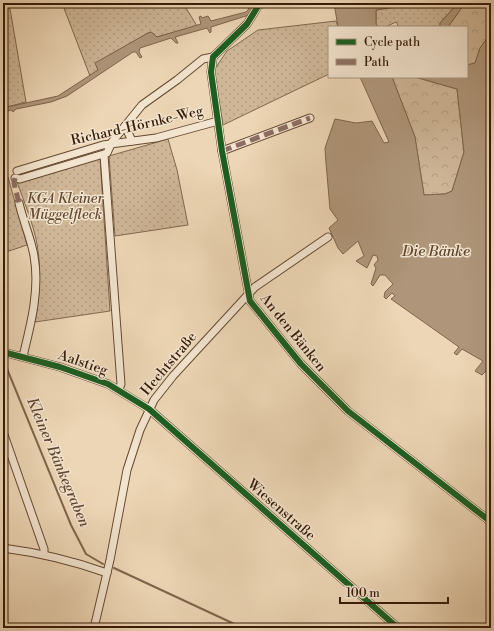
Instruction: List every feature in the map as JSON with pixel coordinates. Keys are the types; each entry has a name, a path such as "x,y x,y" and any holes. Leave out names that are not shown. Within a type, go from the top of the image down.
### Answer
{"street":[{"path":"119,389 121,384 104,155 109,151 124,126 142,105 178,80 203,58 213,58 247,24 260,3"},
{"name":"An den Bänken","path":"213,58 211,78 222,151 250,301 301,364 348,411 491,522"},
{"path":"222,151 310,118"},
{"name":"Richard-Hörnke-Weg","path":"104,155 20,179 16,175 112,144 156,138 218,121"},
{"path":"124,126 132,141"},
{"path":"19,203 31,241 35,273 34,309 23,356"},
{"name":"Hechtstraße","path":"94,628 129,465 140,430 149,409 158,394 173,376 255,287 328,237"},
{"name":"Aalstieg","path":"3,352 23,356 96,379 119,389 149,409"},
{"name":"Wiesenstraße","path":"149,409 398,628"},
{"path":"3,432 44,549 44,553"},
{"path":"3,548 44,553 72,560 107,573"}],"green space":[{"path":"3,3 9,3 26,102 7,107 3,81"},
{"path":"62,3 183,3 197,26 157,37 151,32 148,33 96,63 98,70 90,76"},
{"path":"396,3 458,3 440,23 440,26 398,26 396,22 387,26 377,26 376,10 397,6"},
{"path":"465,3 491,3 491,33 480,48 475,63 468,65 468,26 449,26"},
{"path":"336,21 338,26 328,26 328,74 223,125 214,70 227,51 258,30"},
{"path":"392,78 418,78 457,89 464,152 452,191 445,194 424,195 415,137"},
{"name":"KGA Kleiner Müggelfleck","path":"168,139 177,170 188,225 115,236 109,156"},
{"name":"KGA Kleiner Müggelfleck","path":"100,158 110,311 35,322 38,303 39,254 33,228 17,182"},
{"name":"KGA Kleiner Müggelfleck","path":"8,177 27,245 3,253 3,179"}],"water":[{"path":"250,3 254,3 253,10 249,15 211,27 210,33 207,28 175,37 178,43 171,38 140,48 139,52 142,57 140,58 136,52 133,52 67,96 51,102 16,109 13,112 12,110 3,112 3,108 58,96 98,70 95,63 148,33 151,32 157,37 201,24 199,17 201,16 202,18 208,16 211,21 246,12"},
{"path":"334,3 396,3 397,7 376,10 377,26 338,26"},
{"path":"458,3 465,3 449,26 440,26 440,23"},
{"name":"Die Bänke","path":"491,33 491,366 482,375 475,371 483,361 462,349 457,355 454,353 459,347 391,299 395,296 392,293 386,299 384,297 385,292 393,284 385,275 380,275 373,286 371,284 376,268 374,265 378,260 377,256 373,255 367,268 356,261 364,256 358,241 343,254 338,248 329,228 338,220 330,209 325,148 335,119 356,123 372,121 384,143 389,142 360,78 392,78 415,137 424,195 445,194 452,191 464,152 457,89 418,78 468,78 468,65 475,63 480,48"}],"waterway":[{"name":"Kleiner Bänkegraben","path":"3,359 71,525 86,554 103,564"},
{"name":"Kleiner Bänkegraben","path":"114,568 243,628"}],"marked path":[{"path":"222,151 310,118"},
{"path":"15,178 14,183 19,203"}],"cycle path":[{"path":"260,3 247,24 213,57 211,72 222,151 250,301 301,364 348,411 491,522"},
{"path":"3,352 60,367 108,384 149,409 398,628"}]}
